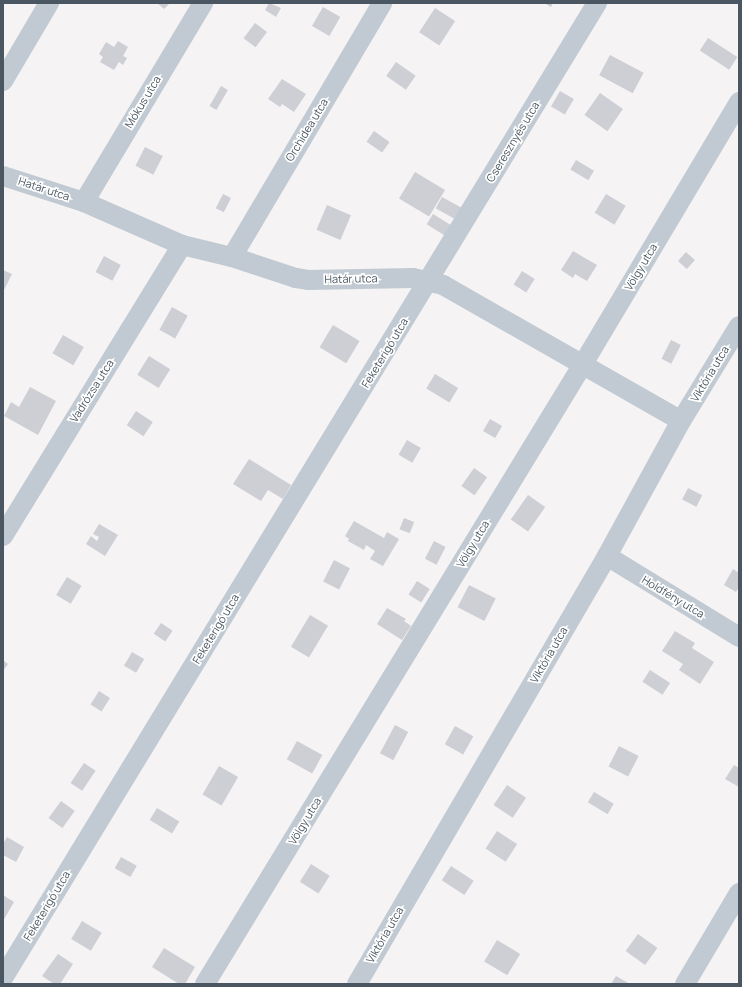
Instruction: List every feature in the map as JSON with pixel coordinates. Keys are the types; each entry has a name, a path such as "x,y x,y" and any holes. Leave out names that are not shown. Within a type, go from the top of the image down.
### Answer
{"street":[{"path":"3,82 49,3"},
{"name":"Mókus utca","path":"84,202 203,3"},
{"name":"Orchidea utca","path":"232,257 382,3"},
{"name":"Cseresznyés utca","path":"428,281 597,3"},
{"name":"Völgy utca","path":"206,984 583,364 739,102"},
{"name":"Határ utca","path":"3,176 84,202 182,245 232,257 279,273 308,280 413,278 443,285 583,364 681,422"},
{"name":"Vadrózsa utca","path":"3,536 182,245"},
{"name":"Feketerigó utca","path":"3,978 428,281"},
{"name":"Viktória utca","path":"357,984 607,556 681,422 739,326"},
{"name":"Holdfény utca","path":"607,556 739,637"},
{"path":"685,984 739,894"}],"building":[{"path":"157,3 170,3 164,9"},
{"path":"269,3 281,8 276,17 265,10"},
{"path":"544,3 553,3 551,7"},
{"path":"323,7 340,17 329,36 312,26"},
{"path":"435,8 455,21 439,45 419,32"},
{"path":"255,23 267,32 256,47 244,38"},
{"path":"708,38 737,57 729,70 700,51"},
{"path":"118,41 128,47 123,56 127,58 123,65 119,62 114,70 100,62 103,57 99,54 106,42 114,47"},
{"path":"610,55 644,73 633,93 599,75"},
{"path":"396,62 416,76 406,90 386,76"},
{"path":"282,79 306,94 294,112 282,104 280,107 268,99"},
{"path":"221,86 228,90 216,110 210,106"},
{"path":"560,91 574,99 565,115 551,107"},
{"path":"600,93 623,109 607,131 585,115"},
{"path":"374,131 390,142 382,153 367,142"},
{"path":"145,147 163,156 153,175 135,166"},
{"path":"576,160 594,171 588,180 570,169"},
{"path":"415,172 445,190 429,217 399,199"},
{"path":"223,194 231,198 224,212 216,208"},
{"path":"606,194 626,206 614,225 595,213"},
{"path":"442,197 465,210 458,221 436,208"},
{"path":"327,205 351,215 340,240 316,230"},
{"path":"433,214 454,227 448,237 427,224"},
{"path":"573,251 597,265 587,281 575,274 573,278 561,270"},
{"path":"686,252 695,260 687,269 678,261"},
{"path":"104,256 121,265 112,281 96,272"},
{"path":"3,270 12,274 3,292"},
{"path":"522,271 535,279 526,293 514,285"},
{"path":"172,307 188,316 175,338 159,330"},
{"path":"333,325 360,341 346,363 320,347"},
{"path":"63,335 84,347 73,365 52,353"},
{"path":"671,340 681,345 671,364 661,359"},
{"path":"149,356 170,369 159,388 137,375"},
{"path":"435,374 458,388 449,402 426,389"},
{"path":"30,387 56,401 38,435 4,416 11,402 19,407"},
{"path":"136,411 153,422 144,436 127,425"},
{"path":"490,419 502,426 495,438 483,431"},
{"path":"407,440 421,448 412,463 398,455"},
{"path":"249,459 291,485 283,499 268,490 261,501 233,484"},
{"path":"474,468 487,477 474,495 461,486"},
{"path":"688,488 702,495 696,507 682,500"},
{"path":"528,495 545,507 528,532 511,520"},
{"path":"404,518 414,522 410,533 400,529"},
{"path":"354,521 384,538 387,532 399,539 383,566 370,559 375,551 366,545 364,550 348,541 349,539 345,536"},
{"path":"99,524 118,535 105,556 86,544 91,536 97,541 99,537 93,534"},
{"path":"434,541 446,547 437,565 425,559"},
{"path":"334,560 350,568 339,590 323,581"},
{"path":"733,569 739,573 739,587 736,592 724,585"},
{"path":"67,577 82,586 71,604 56,595"},
{"path":"417,581 430,589 421,603 409,595"},
{"path":"469,585 496,599 484,621 458,607"},
{"path":"387,608 406,619 404,621 411,626 402,640 377,624"},
{"path":"310,615 328,626 309,658 291,647"},
{"path":"161,623 173,631 165,642 154,634"},
{"path":"675,631 695,643 692,648 714,662 700,684 679,670 683,664 662,651"},
{"path":"132,652 144,659 136,673 124,666"},
{"path":"3,660 8,664 3,671"},
{"path":"650,670 670,683 663,695 642,682"},
{"path":"99,691 110,698 102,711 91,705"},
{"path":"395,725 408,732 393,760 380,753"},
{"path":"455,726 473,736 463,755 445,744"},
{"path":"297,741 322,755 312,773 287,759"},
{"path":"619,746 639,756 628,776 609,766"},
{"path":"84,763 96,771 82,791 71,783"},
{"path":"734,765 739,768 739,787 725,779"},
{"path":"219,766 238,777 222,806 202,795"},
{"path":"507,785 526,798 513,818 494,805"},
{"path":"594,792 614,804 608,814 588,802"},
{"path":"61,801 75,811 62,828 49,818"},
{"path":"157,808 179,821 172,833 150,820"},
{"path":"497,831 517,844 506,862 486,849"},
{"path":"7,837 24,847 16,862 3,855 3,844"},
{"path":"121,857 137,866 130,877 115,868"},
{"path":"311,864 330,876 319,893 300,882"},
{"path":"451,866 474,881 464,895 442,880"},
{"path":"3,895 14,902 3,921"},
{"path":"82,921 102,933 91,951 71,939"},
{"path":"638,934 657,948 645,965 626,951"},
{"path":"497,940 520,954 507,975 484,961"},
{"path":"164,948 195,967 185,984 179,984 152,967"},
{"path":"58,954 73,964 60,984 54,984 42,976"},
{"path":"616,976 630,984 611,984"}]}
